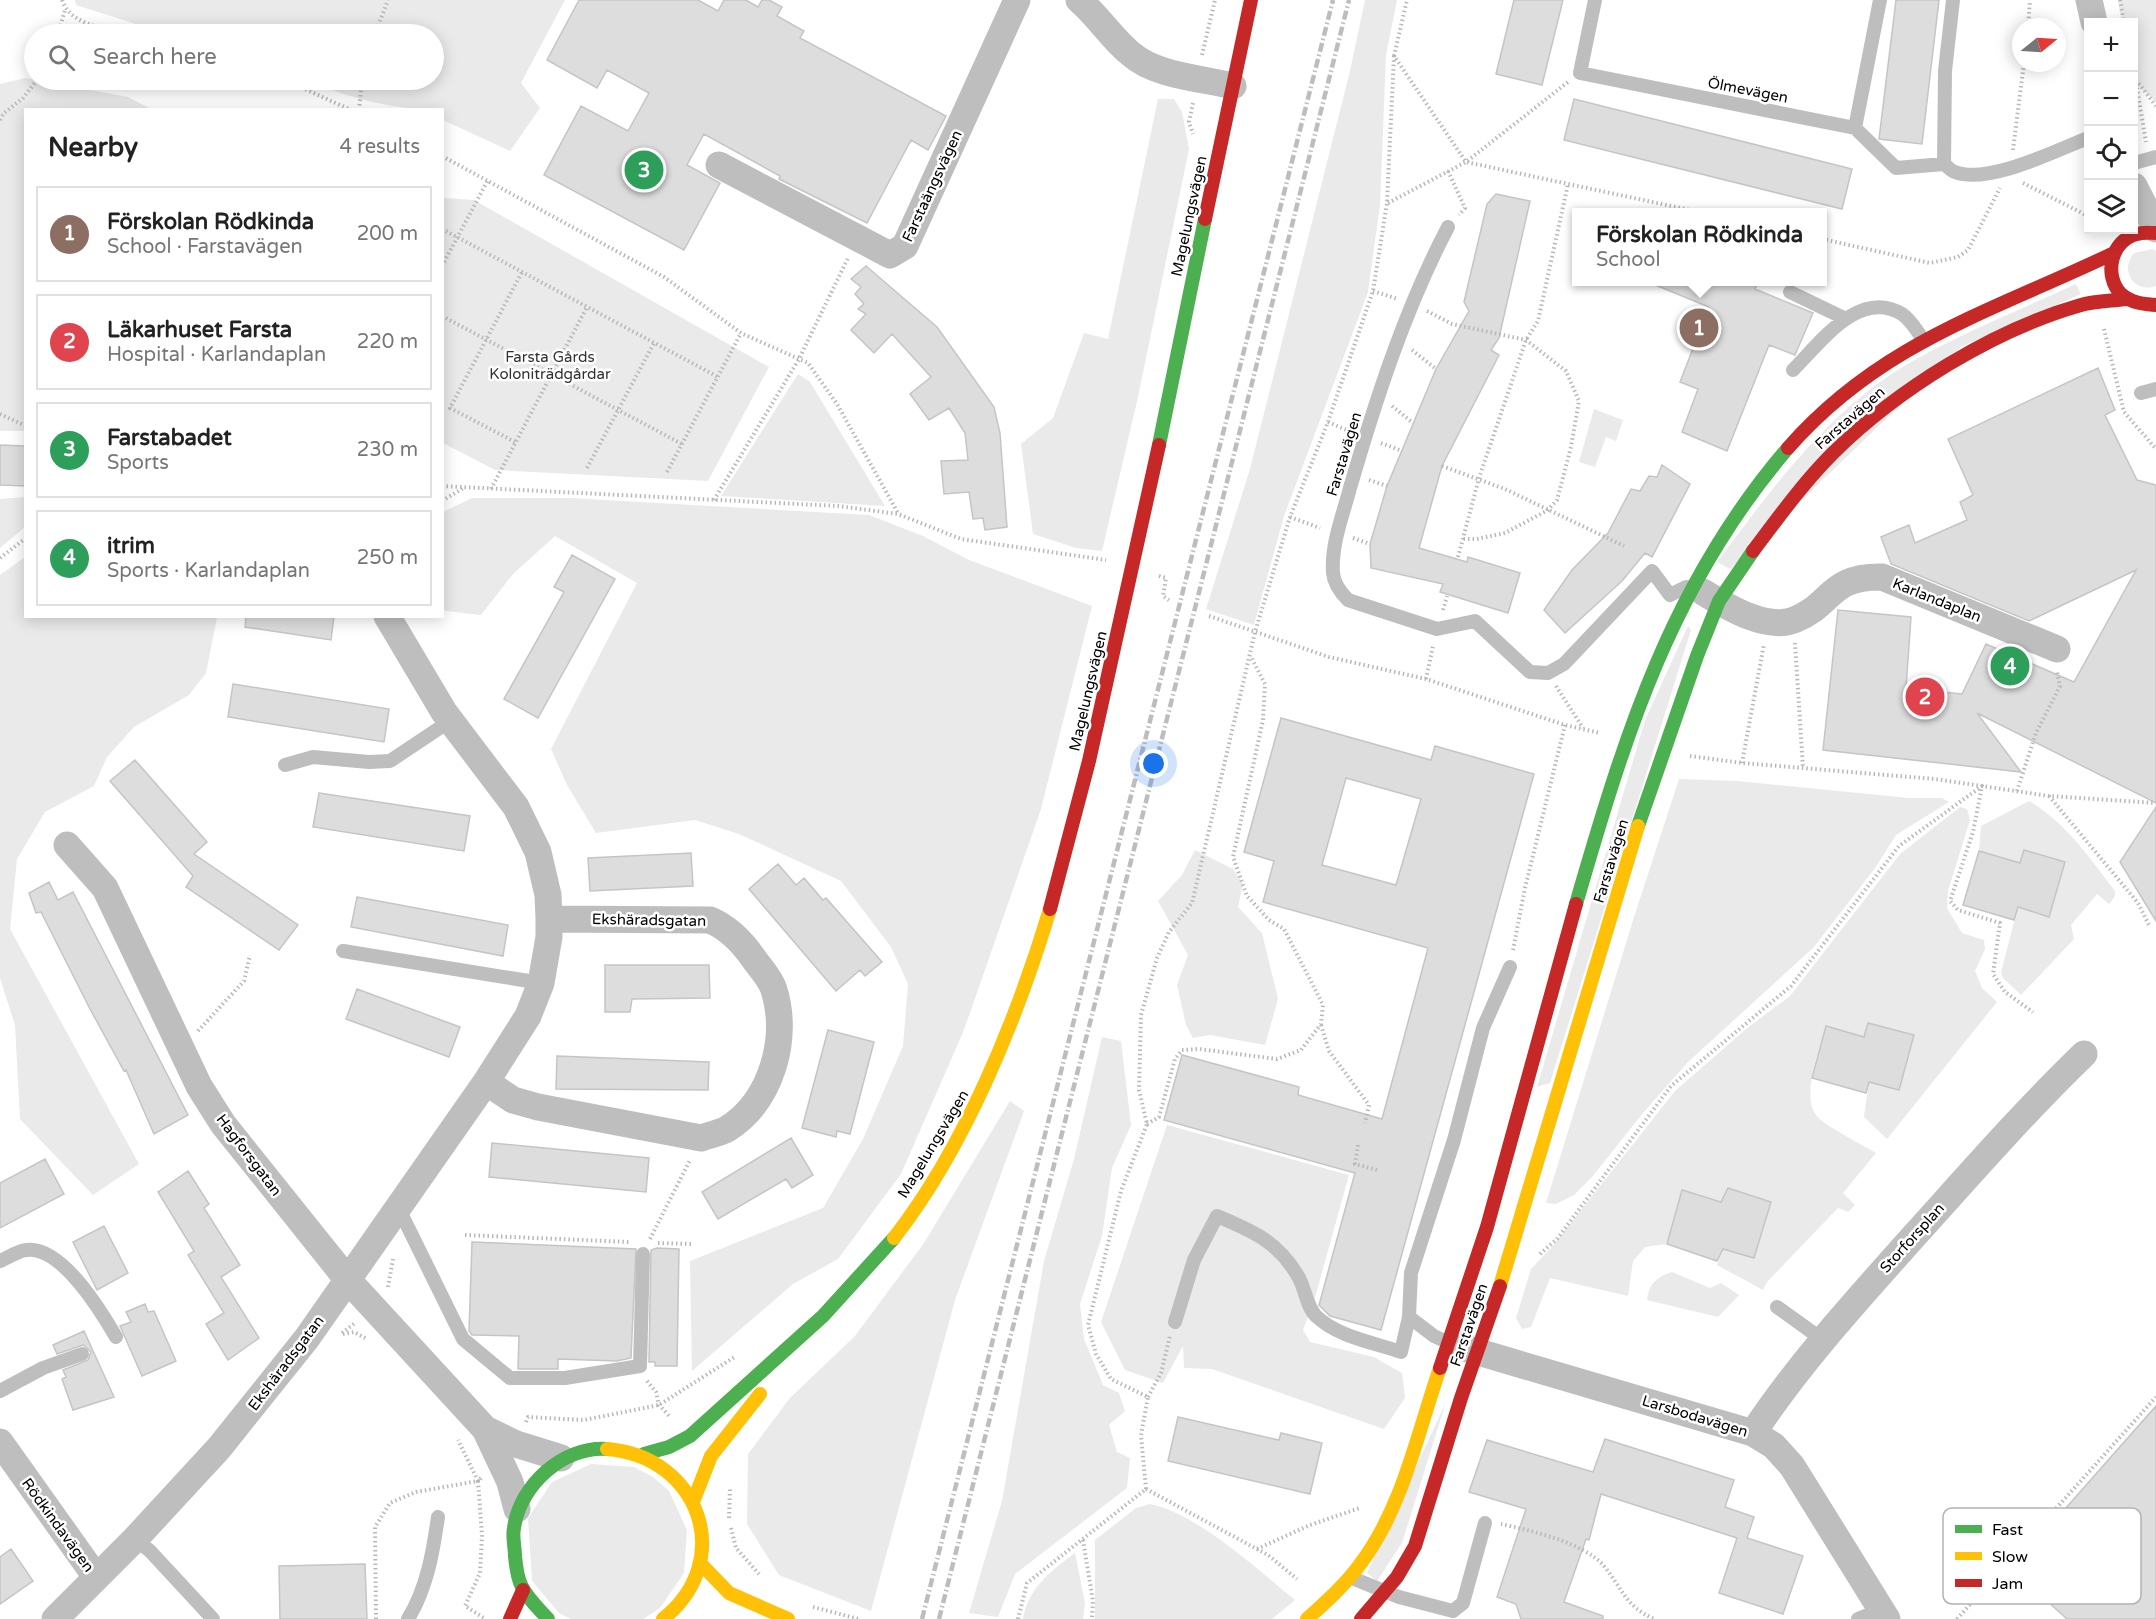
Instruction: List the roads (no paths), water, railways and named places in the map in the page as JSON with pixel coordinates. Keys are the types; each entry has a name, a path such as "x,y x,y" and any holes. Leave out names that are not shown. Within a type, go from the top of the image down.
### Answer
{"street":[{"name":"Farstaängsvägen","path":"719,165 890,255 905,246 1017,0"},
{"name":"Magelungsvägen","path":"693,1502 711,1456 811,1329 897,1235 956,1141 981,1096 1004,1046 1042,943 1074,828 1133,568 1251,0"},
{"path":"2089,0 2093,18"},
{"path":"1093,5 1130,54 1149,66 1233,86"},
{"path":"2138,196 2156,231"},
{"name":"Farstavägen","path":"1307,1619 1352,1578 1392,1514 1449,1343 1467,1298 1580,887 1636,710 1690,585 1712,548 1756,484 1814,421 1874,371 1923,339 1956,321 2083,269 2118,242 2139,233 2156,231"},
{"path":"2118,242 2110,269 2115,287 2126,299"},
{"name":"Farstavägen","path":"1361,1619 1386,1593 1415,1546 1478,1352 1640,820 1693,666 1719,602 1803,485 1834,452 1898,398 1974,351 2020,328 2082,304 2126,299 2141,305 2156,305"},
{"name":"Karlandaplan","path":"1690,585 1719,602 1768,622 1792,621 1813,609 1838,586 1852,580 1882,577 2056,658"},
{"name":"Ekshäradsgatan","path":"55,1619 135,1539 219,1448 307,1338 486,1082 528,1016 541,982 549,937 549,919 548,895 538,852 516,807 450,720 412,662 388,618"},
{"name":"Hagforsgatan","path":"67,845 105,888 199,1086 223,1124 347,1279 485,1429 510,1482 516,1509"},
{"name":"Ekshäradsgatan","path":"486,1082 513,1100 538,1107 701,1138 726,1129 750,1109 775,1066 782,1026 774,988 749,952 724,926 710,920 549,919"},
{"name":"Storforsplan","path":"1754,1433 1777,1398 1823,1340 2029,1107 2084,1054"},
{"name":"Magelungsvägen","path":"644,1454 669,1448 690,1436 811,1329"},
{"name":"Larsbodavägen","path":"1449,1343 1754,1433 1774,1446 1792,1466 1818,1504 1875,1616"},
{"name":"Hagforsgatan","path":"485,1429 516,1444 561,1458"},
{"name":"Rödkindavägen","path":"0,1442 96,1577"},
{"path":"548,1619 523,1590 512,1548 516,1509 533,1480 561,1458 581,1451 602,1449 622,1449 644,1454 676,1477 693,1502 702,1537 701,1564 685,1598 667,1616"},
{"path":"701,1564 729,1593 788,1619"},
{"path":"510,1619 523,1590"},
{"path":"667,1616 688,1619"}],"lane":[{"name":"Ölmevägen","path":"1595,0 1580,73 1855,128"},
{"path":"1880,0 1855,128 1896,168 1944,164 1955,172 1984,174 2008,172 2084,140"},
{"path":"1944,164 1945,70 1953,0"},
{"name":"Farstavägen","path":"1448,227 1420,281 1364,437 1337,533 1333,573 1340,592 1348,600 1437,629 1474,621 1530,672 1548,673 1564,664 1652,571 1670,595 1690,585"},
{"path":"1790,292 1844,318"},
{"path":"2156,305 2156,310"},
{"path":"1793,370 1844,318 1875,306 1903,314 1923,339"},
{"path":"2141,393 2156,388"},
{"path":"285,765 313,757 369,762 390,761 450,720"},
{"path":"343,951 541,982"},
{"path":"1175,1322 1194,1260 1217,1216 1254,1231 1284,1254 1300,1280 1314,1314 1333,1330 1401,1352 1409,1317 1411,1273 1454,1140 1484,1028 1510,967"},
{"path":"398,1207 464,1339 510,1378 565,1378 640,1366 645,1249"},
{"path":"0,1262 26,1250 46,1253 66,1270 97,1304 116,1337"},
{"path":"1777,1307 1823,1340"},
{"path":"1409,1317 1449,1343"},
{"path":"0,1391 43,1368 82,1354"},
{"path":"408,1619 415,1608 432,1558 438,1517"},
{"path":"1352,1578 1386,1593 1437,1609 1452,1611 1463,1603 1485,1523"},
{"path":"135,1539 150,1551 213,1619"}],"railway":[{"path":"922,1619 1333,0"},
{"path":"939,1619 1349,0"}],"place":[{"name":"Farstabadet","path":"644,170"},
{"name":"Förskolan Rödkinda","path":"1699,328"},
{"name":"itrim","path":"2010,666"},
{"name":"Läkarhuset Farsta","path":"1925,697"}],"park label":[{"name":"Farsta Gårds Koloniträdgårdar","path":"550,366"}]}
